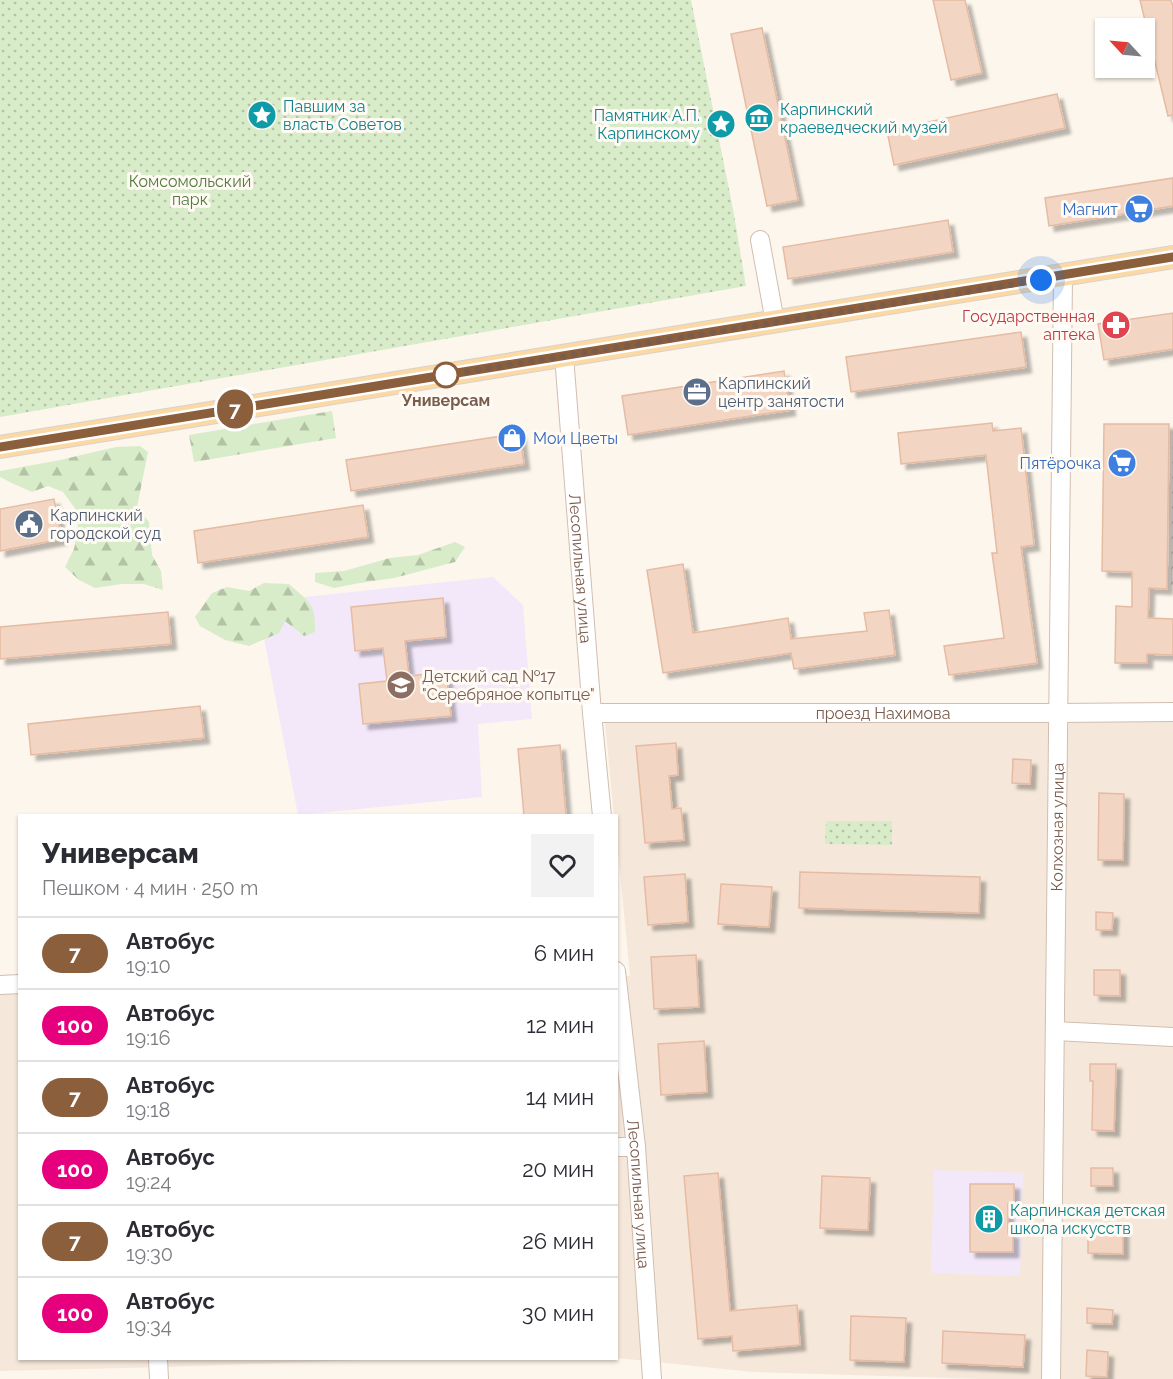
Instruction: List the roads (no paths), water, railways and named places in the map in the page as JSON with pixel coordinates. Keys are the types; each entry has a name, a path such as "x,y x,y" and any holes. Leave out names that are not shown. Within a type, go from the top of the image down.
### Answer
{"main road":[{"path":"0,447 1173,258"}],"street":[{"path":"760,240 775,322"},
{"name":"Колхозная улица","path":"1051,1379 1063,276"},
{"name":"Лесопильная улица","path":"564,356 602,814"},
{"name":"проезд Нахимова","path":"592,713 1173,712"},
{"name":"Лесопильная улица","path":"618,981 636,1147 652,1379"},
{"path":"0,984 18,984"},
{"path":"1055,1031 1173,1036"},
{"path":"618,1147 636,1147"},
{"path":"158,1360 159,1379"}],"place":[{"name":"Павшим за власть Советов","path":"262,115"},
{"name":"Карпинский краеведческий музей","path":"759,118"},
{"name":"Памятник А.П. Карпинскому","path":"721,124"},
{"name":"Магнит","path":"1139,209"},
{"name":"Государственная аптека","path":"1116,325"},
{"name":"Универсам","path":"446,375"},
{"name":"Карпинский центр занятости","path":"697,392"},
{"name":"Мои Цветы","path":"512,438"},
{"name":"Пятёрочка","path":"1122,463"},
{"name":"Карпинский городской суд","path":"29,524"},
{"name":"Детский сад №17 \"Серебряное копытце\"","path":"401,685"},
{"name":"Карпинская детская школа искусств","path":"989,1219"}],"park label":[{"name":"Комсомольский парк","path":"190,190"}]}
